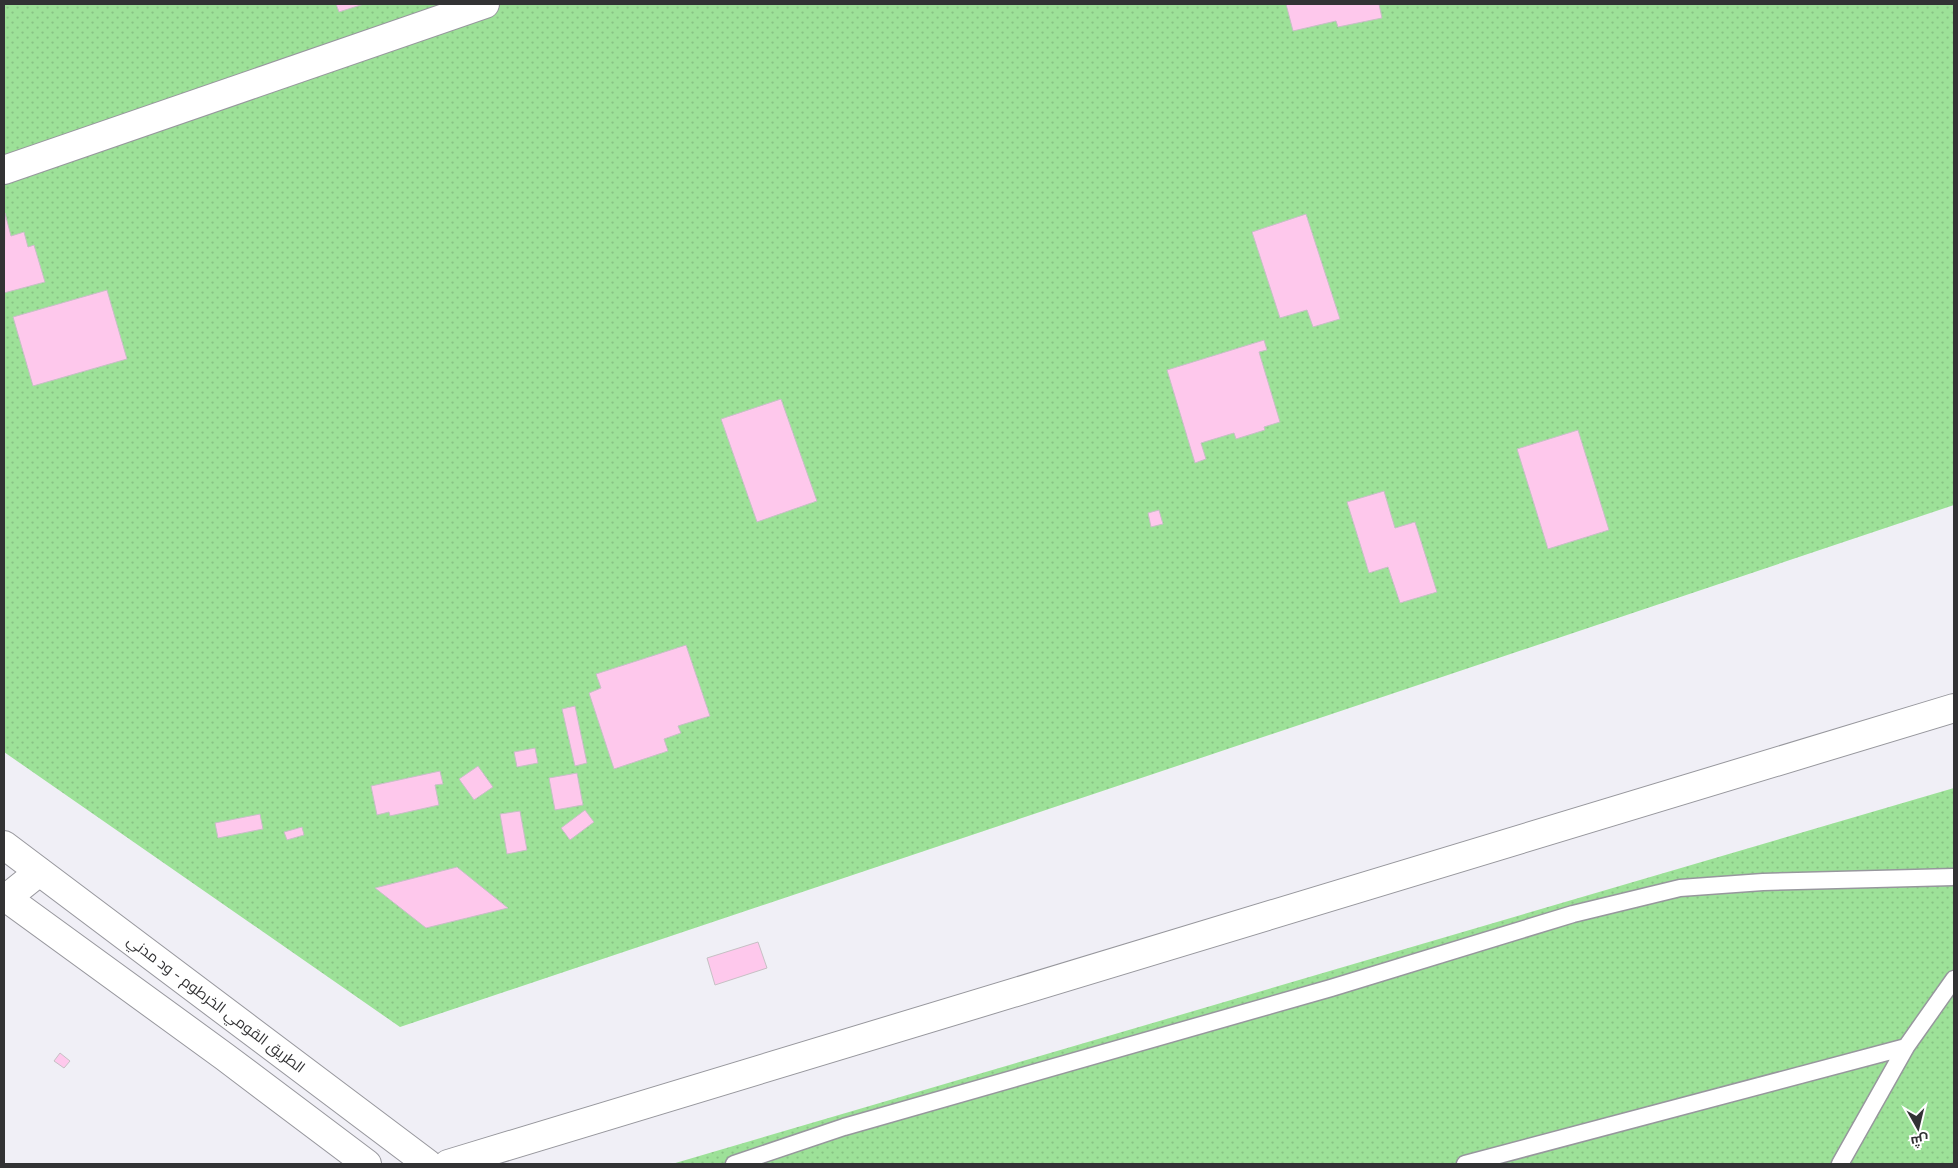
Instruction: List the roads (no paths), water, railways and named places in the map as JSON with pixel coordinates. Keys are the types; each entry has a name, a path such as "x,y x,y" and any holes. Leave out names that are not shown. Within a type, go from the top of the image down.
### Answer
{"main road":[{"path":"4,170 484,4"},
{"path":"448,1164 1954,708"},
{"name":"الطريق القومي الخرطوم - ود مدني","path":"4,845 428,1164"},
{"path":"39,872 5,898 225,1057 367,1164"},
{"path":"523,1164 541,1137"}],"lane":[{"path":"734,1164 844,1127 1331,988 1573,914 1680,888 1763,882 1954,878"},
{"path":"1840,1164 1906,1047 1954,978"},
{"path":"1465,1164 1906,1047"}]}
